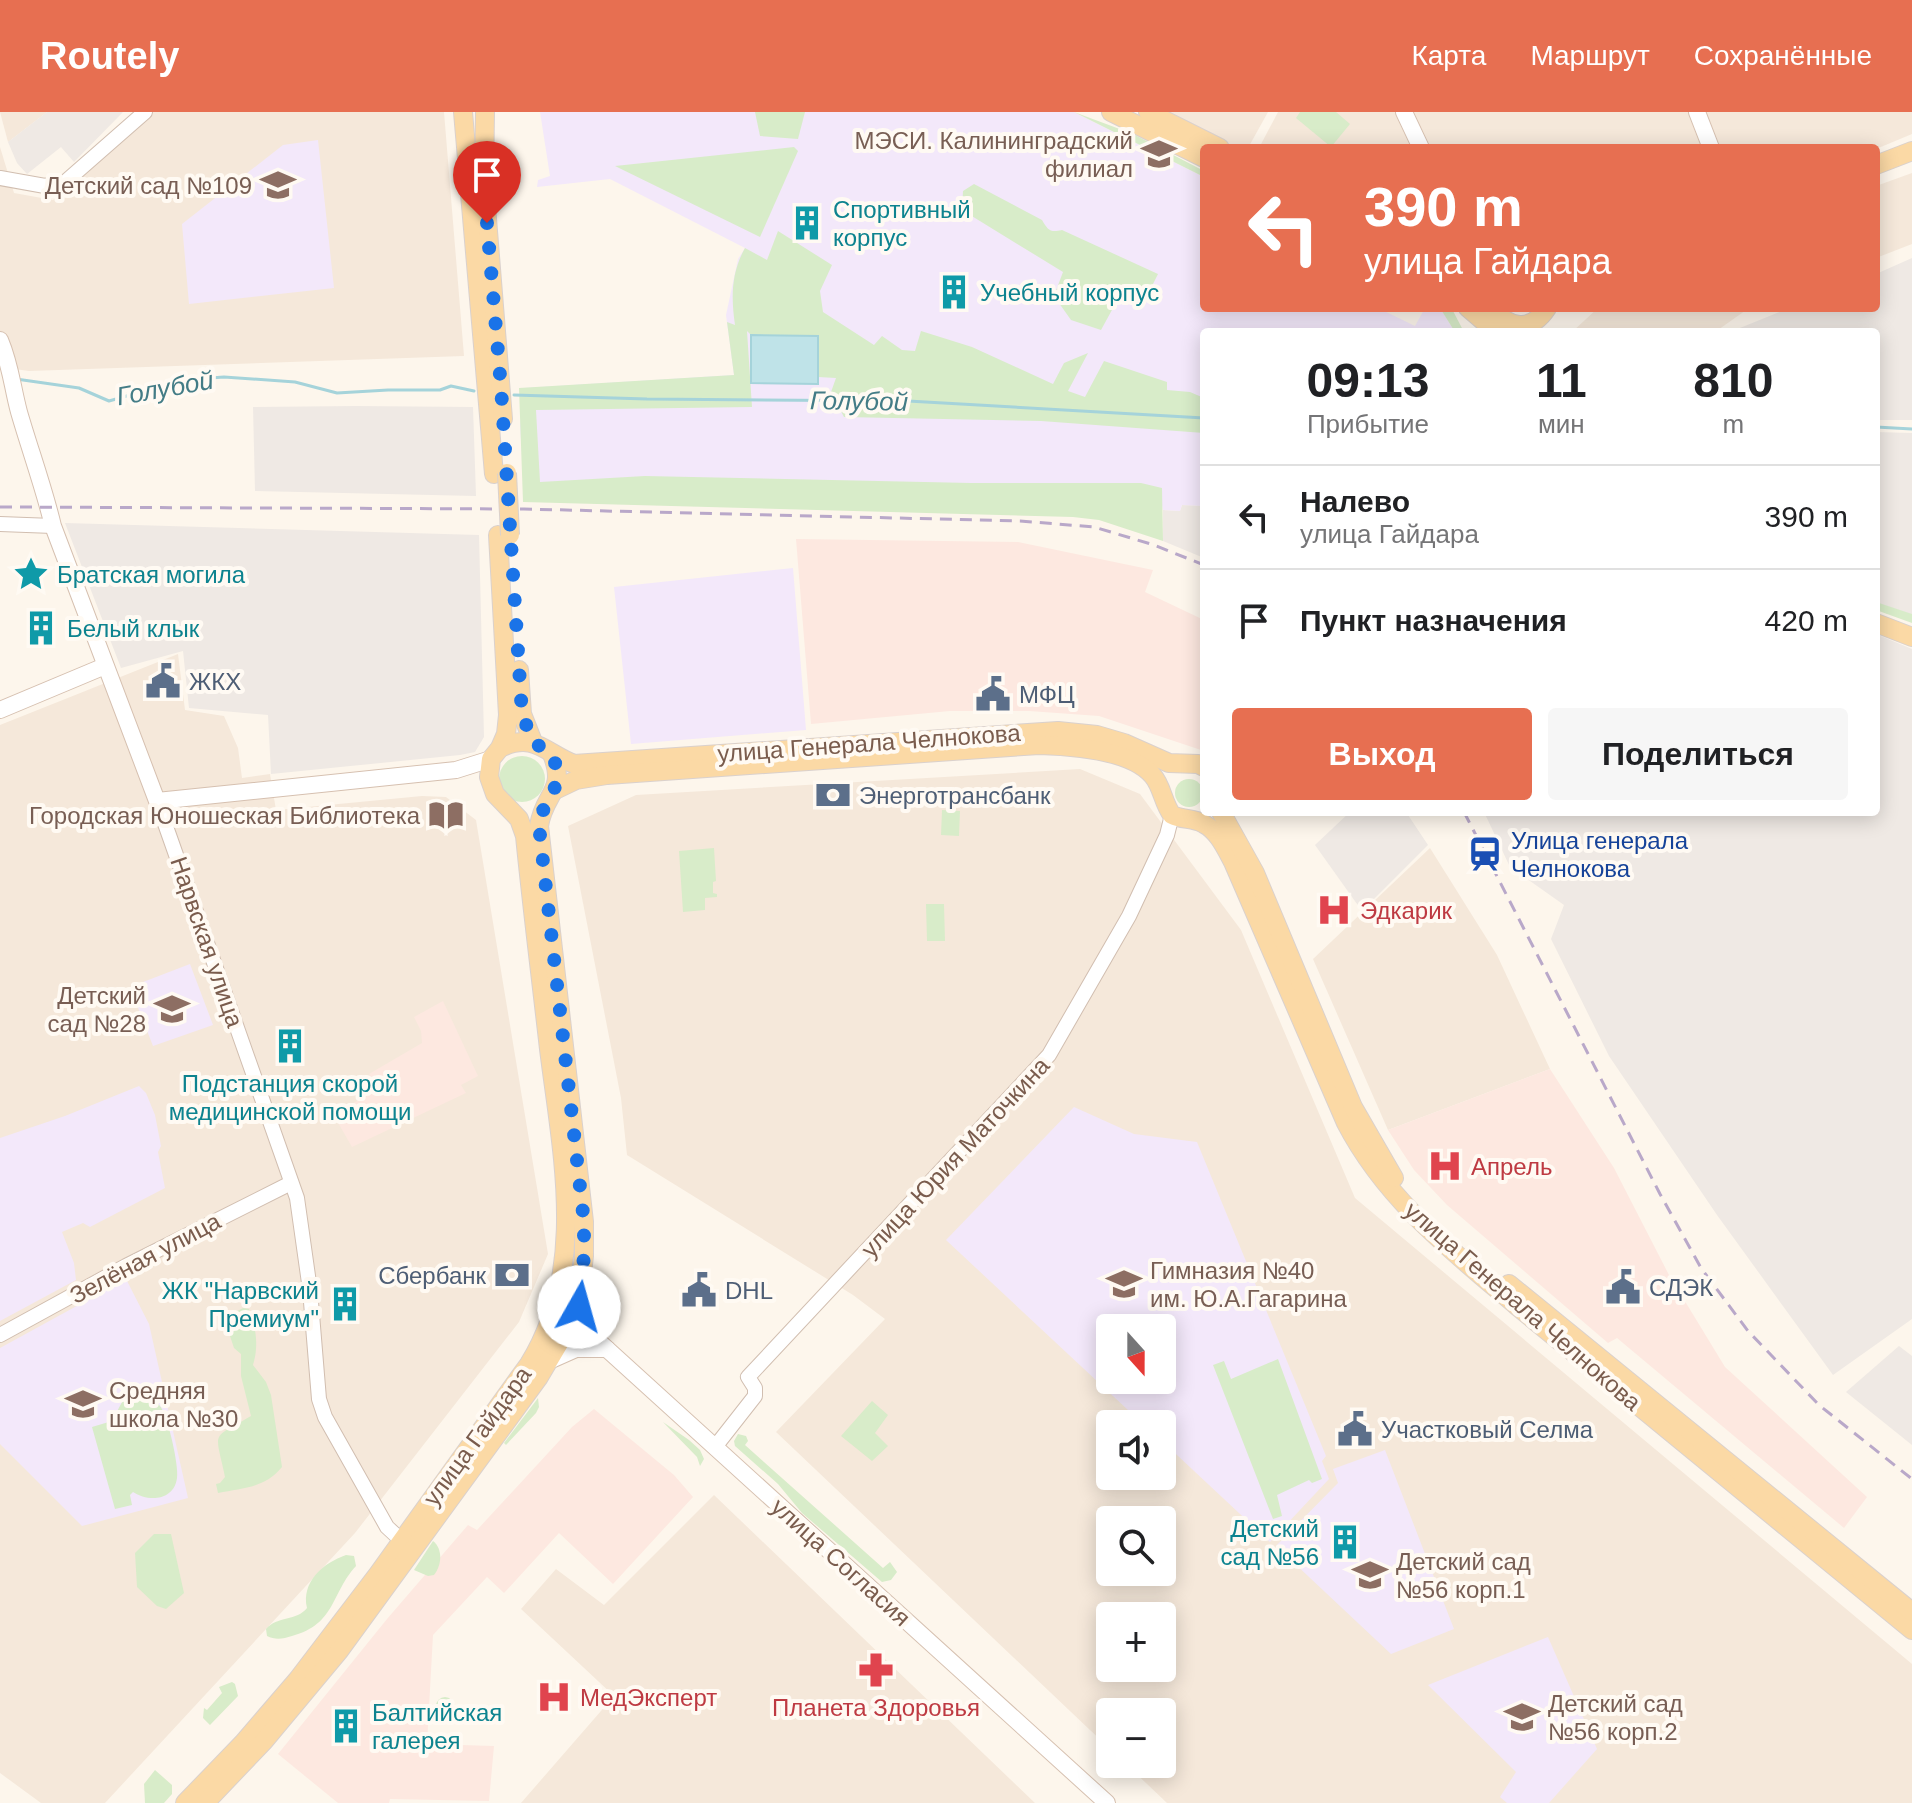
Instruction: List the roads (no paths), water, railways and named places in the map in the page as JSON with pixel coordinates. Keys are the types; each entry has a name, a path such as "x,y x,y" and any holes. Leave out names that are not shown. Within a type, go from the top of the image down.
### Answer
{"main road":[{"path":"463,112 500,474"},
{"path":"485,112 484,181 504,535 522,714 533,742"},
{"path":"1111,112 1200,156"},
{"path":"1148,112 1212,144"},
{"path":"1404,112 1419,144"},
{"path":"1697,112 1709,144"},
{"path":"1880,163 1912,151"},
{"path":"1473,312 1491,328"},
{"path":"1494,312 1515,328"},
{"path":"1519,328 1540,318 1544,312"},
{"name":"Нарвская улица","path":"0,340 53,526 157,801"},
{"path":"490,787 488,767 496,754 508,715 504,535"},
{"path":"1880,625 1912,637"},
{"path":"0,710 105,666"},
{"name":"улица Генерала Челнокова","path":"550,797 576,780 607,775 945,745 1030,732 1077,732 1124,743 1163,762 1200,765"},
{"path":"157,801 456,770 496,754 513,742 533,742 552,754"},
{"name":"улица Генерала Челнокова","path":"552,754 574,764 945,745 1039,745 1098,751 1150,772 1162,797 1213,831 1233,862 1346,1123 1369,1163 1395,1197 1517,1306 1912,1630"},
{"name":"улица Гайдара","path":"205,1803 264,1741 339,1651 549,1361 575,1320 582,1286 584,1222 539,826 559,780 552,754"},
{"path":"1162,797 1163,781 1184,764"},
{"path":"456,770 490,787"},
{"name":"улица Гайдара","path":"185,1803 243,1743 298,1679 378,1574 529,1364 541,1346 555,1312 567,1244 562,1160 525,836 519,819 490,787"},
{"path":"508,806 520,810 531,809 550,797"},
{"name":"улица Генерала Челнокова","path":"1223,816 1255,873 1353,1107 1378,1154 1416,1204 1446,1233 1912,1612"},
{"path":"555,1312 575,1320"},
{"name":"улица Согласия","path":"575,1320 1107,1803"},
{"path":"549,1361 576,1349 607,1349"}],"street":[{"path":"0,178 55,186 73,177 145,112"},
{"path":"0,524 53,526"},
{"name":"Нарвская улица","path":"157,801 300,1210 319,1399 325,1417 387,1527 401,1540"},
{"name":"улица Юрия Маточкина","path":"715,1447 755,1396 755,1388 748,1377 1049,1055 1129,916 1167,835 1189,817"},
{"name":"Зелёная улица","path":"0,1335 126,1266 291,1183"}],"water":[{"path":"751,335 818,336 818,384 751,383"}],"waterway":[{"name":"Голубой","path":"16,379 79,388 109,401 183,380 224,377 295,382 337,393 440,390 451,386 474,391"},
{"name":"Голубой","path":"514,395 908,401 1200,418"},
{"name":"Голубой","path":"1880,427 1912,429"}],"railway":[{"path":"0,507 524,509 1020,521 1094,527 1154,545 1200,563"},
{"path":"1466,816 1701,1268 1748,1331 1819,1405 1912,1479"}],"place":[{"name":"МЭСИ. Калининградский филиал","path":"1159,154"},
{"name":"Детский сад №109","path":"278,185"},
{"name":"Спортивный корпус","path":"807,223"},
{"name":"Учебный корпус","path":"954,292"},
{"name":"Братская могила","path":"31,574"},
{"name":"Белый клык","path":"41,628"},
{"name":"ЖКХ","path":"163,681"},
{"name":"МФЦ","path":"993,694"},
{"name":"Энерготрансбанк","path":"833,795"},
{"name":"Городская Юношеская Библиотека","path":"446,815"},
{"name":"Улица генерала Челнокова","path":"1485,854"},
{"name":"Эдкарик","path":"1334,910"},
{"name":"Детский сад №28","path":"172,1009"},
{"name":"Подстанция скорой медицинской помощи","path":"290,1046"},
{"name":"Апрель","path":"1445,1166"},
{"name":"Сбербанк","path":"512,1275"},
{"name":"Гимназия №40 им. Ю.А.Гагарина","path":"1124,1284"},
{"name":"СДЭК","path":"1623,1287"},
{"name":"DHL","path":"699,1290"},
{"name":"ЖК \"Нарвский Премиум\"","path":"345,1304"},
{"name":"Средняя школа №30","path":"83,1404"},
{"name":"Участковый Селма","path":"1355,1429"},
{"name":"Детский сад №56","path":"1345,1542"},
{"name":"Детский сад №56 корп.1","path":"1370,1575"},
{"name":"Планета Здоровья","path":"876,1670"},
{"name":"МедЭксперт","path":"554,1697"},
{"name":"Детский сад №56 корп.2","path":"1522,1717"},
{"name":"Балтийская галерея","path":"346,1726"}]}
